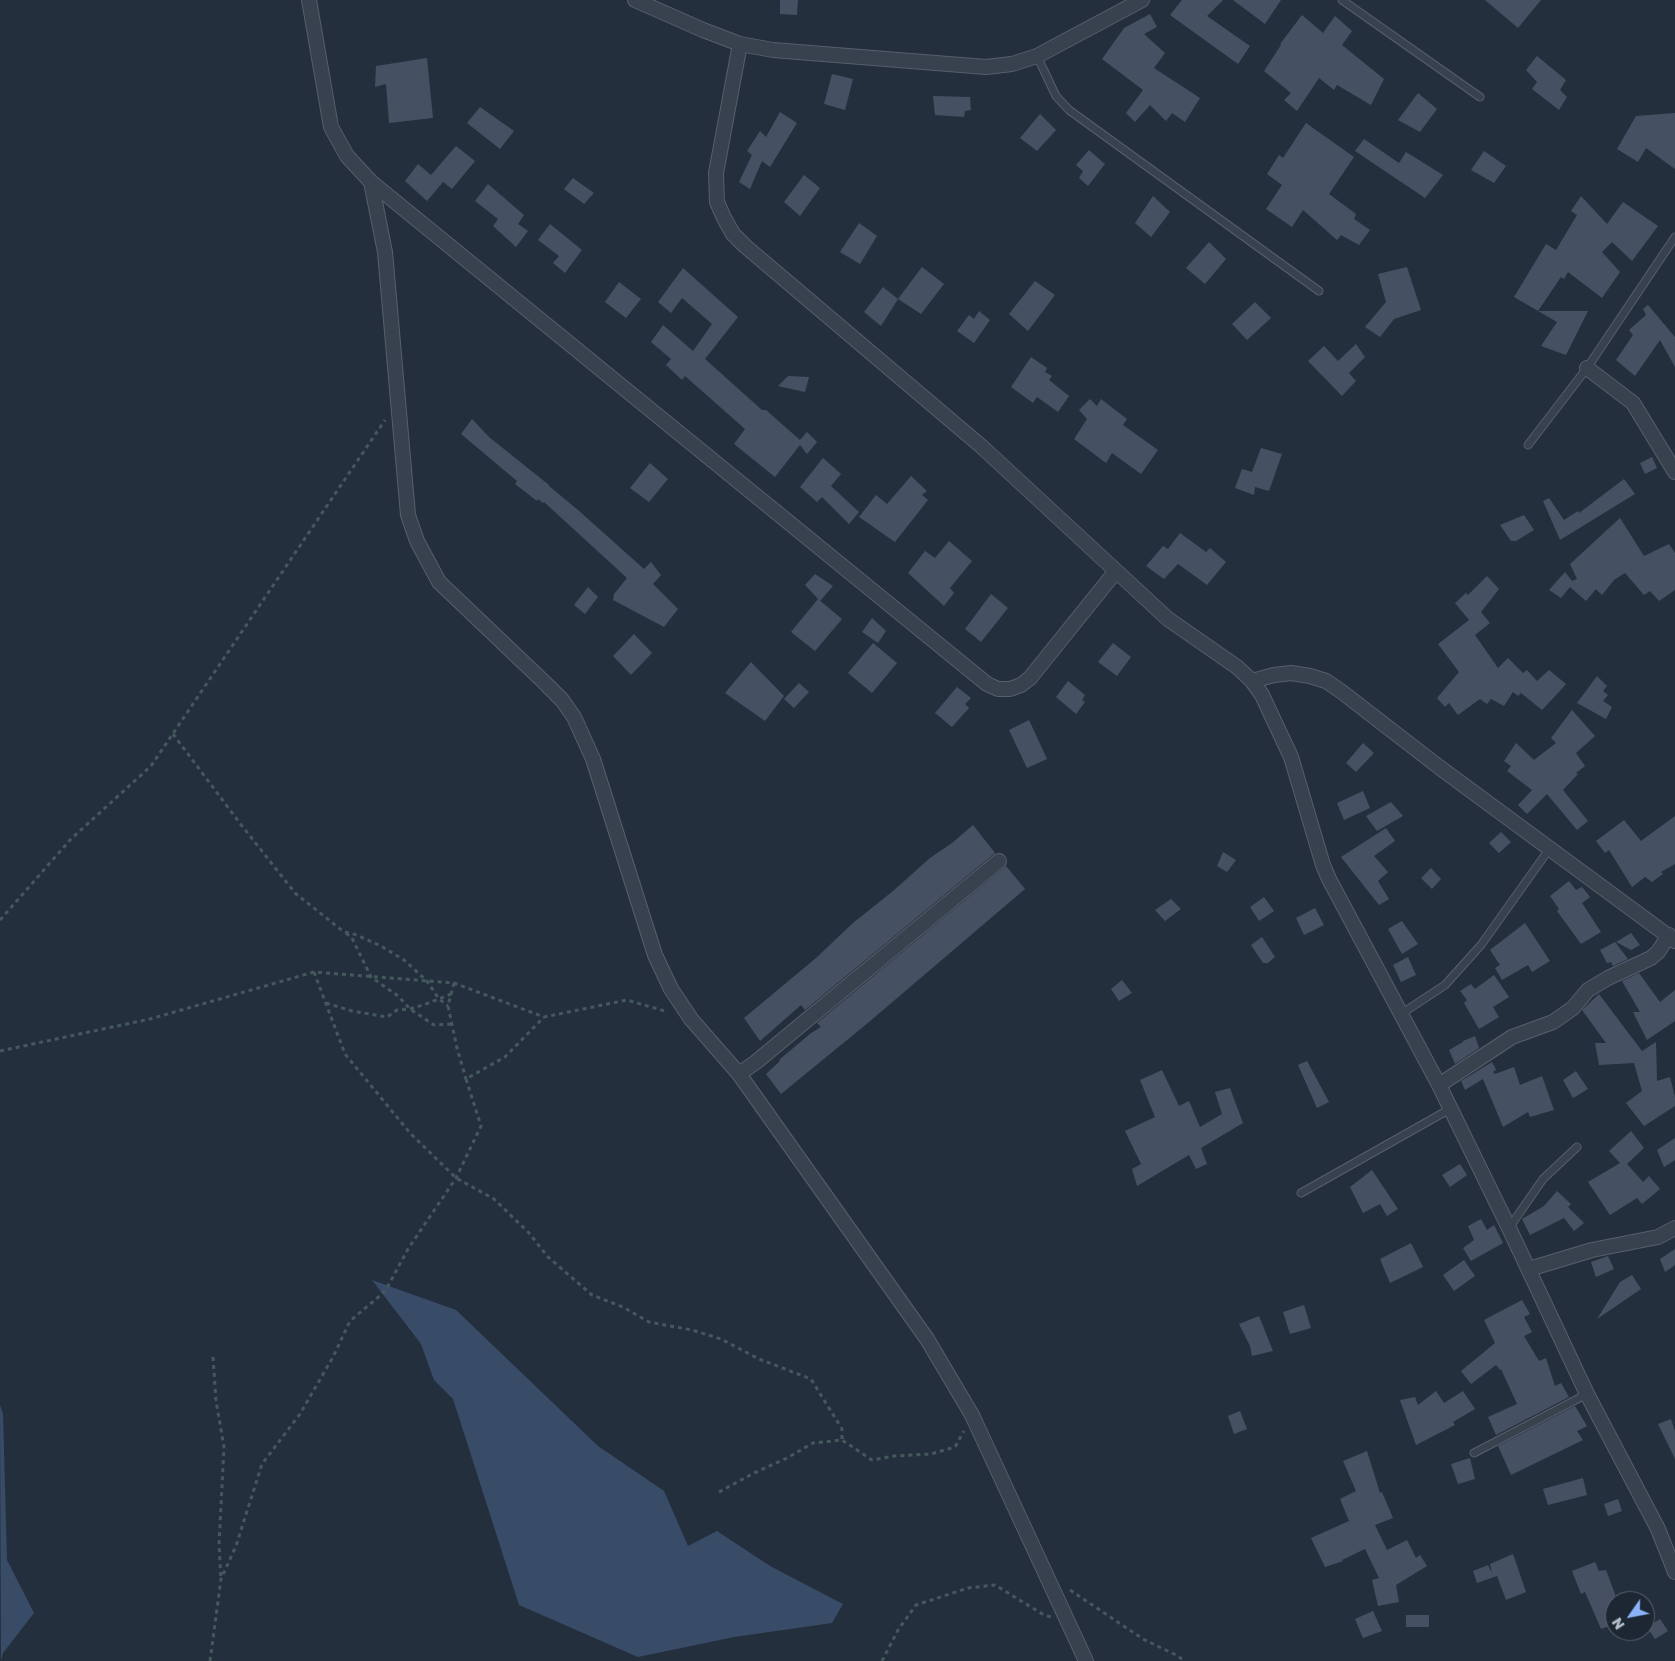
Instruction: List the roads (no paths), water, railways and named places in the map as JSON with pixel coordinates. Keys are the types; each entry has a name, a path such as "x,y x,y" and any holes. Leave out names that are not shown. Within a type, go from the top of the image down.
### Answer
{"street":[{"path":"310,0 332,127 347,156 371,182 987,684 998,689 1010,689 1021,685 1030,678 1116,571"},
{"path":"634,0 740,44 773,50 986,66 1012,64 1037,56 1142,0"},
{"path":"740,44 716,173 717,202 733,234 981,446 1168,619 1217,651 1252,681 1271,713 1290,757 1329,879 1439,1085 1529,1269 1587,1394 1658,1529 1675,1572"},
{"path":"371,182 385,252 408,515 417,541 439,582 544,682 562,700 574,717 593,759 655,955 671,989 691,1019 739,1074 927,1339 972,1414 1086,1661"},
{"path":"1587,368 1634,403 1674,467"},
{"path":"1252,681 1291,673 1310,676 1326,682 1672,938 1650,958 1588,990 1573,1008 1553,1022 1512,1037 1439,1085"},
{"path":"739,1074 999,861"},
{"path":"1529,1269 1592,1250 1658,1236 1675,1228"}],"lane":[{"path":"1342,0 1480,97"},
{"path":"1037,56 1056,96 1070,110 1319,290"},
{"path":"1528,445 1587,368 1675,237"},
{"path":"1400,1014 1445,985 1481,945 1550,848"},
{"path":"1301,1193 1450,1109"},
{"path":"1509,1228 1543,1179 1577,1147"},
{"path":"1474,1453 1587,1394"}],"water":[{"path":"372,1280 456,1310 598,1446 664,1491 688,1546 717,1531 770,1566 843,1604 832,1623 734,1637 638,1657 519,1605 453,1399 434,1380 421,1344"},
{"path":"0,1405 3,1414 7,1560 34,1613 3,1653 1,1661"}]}
